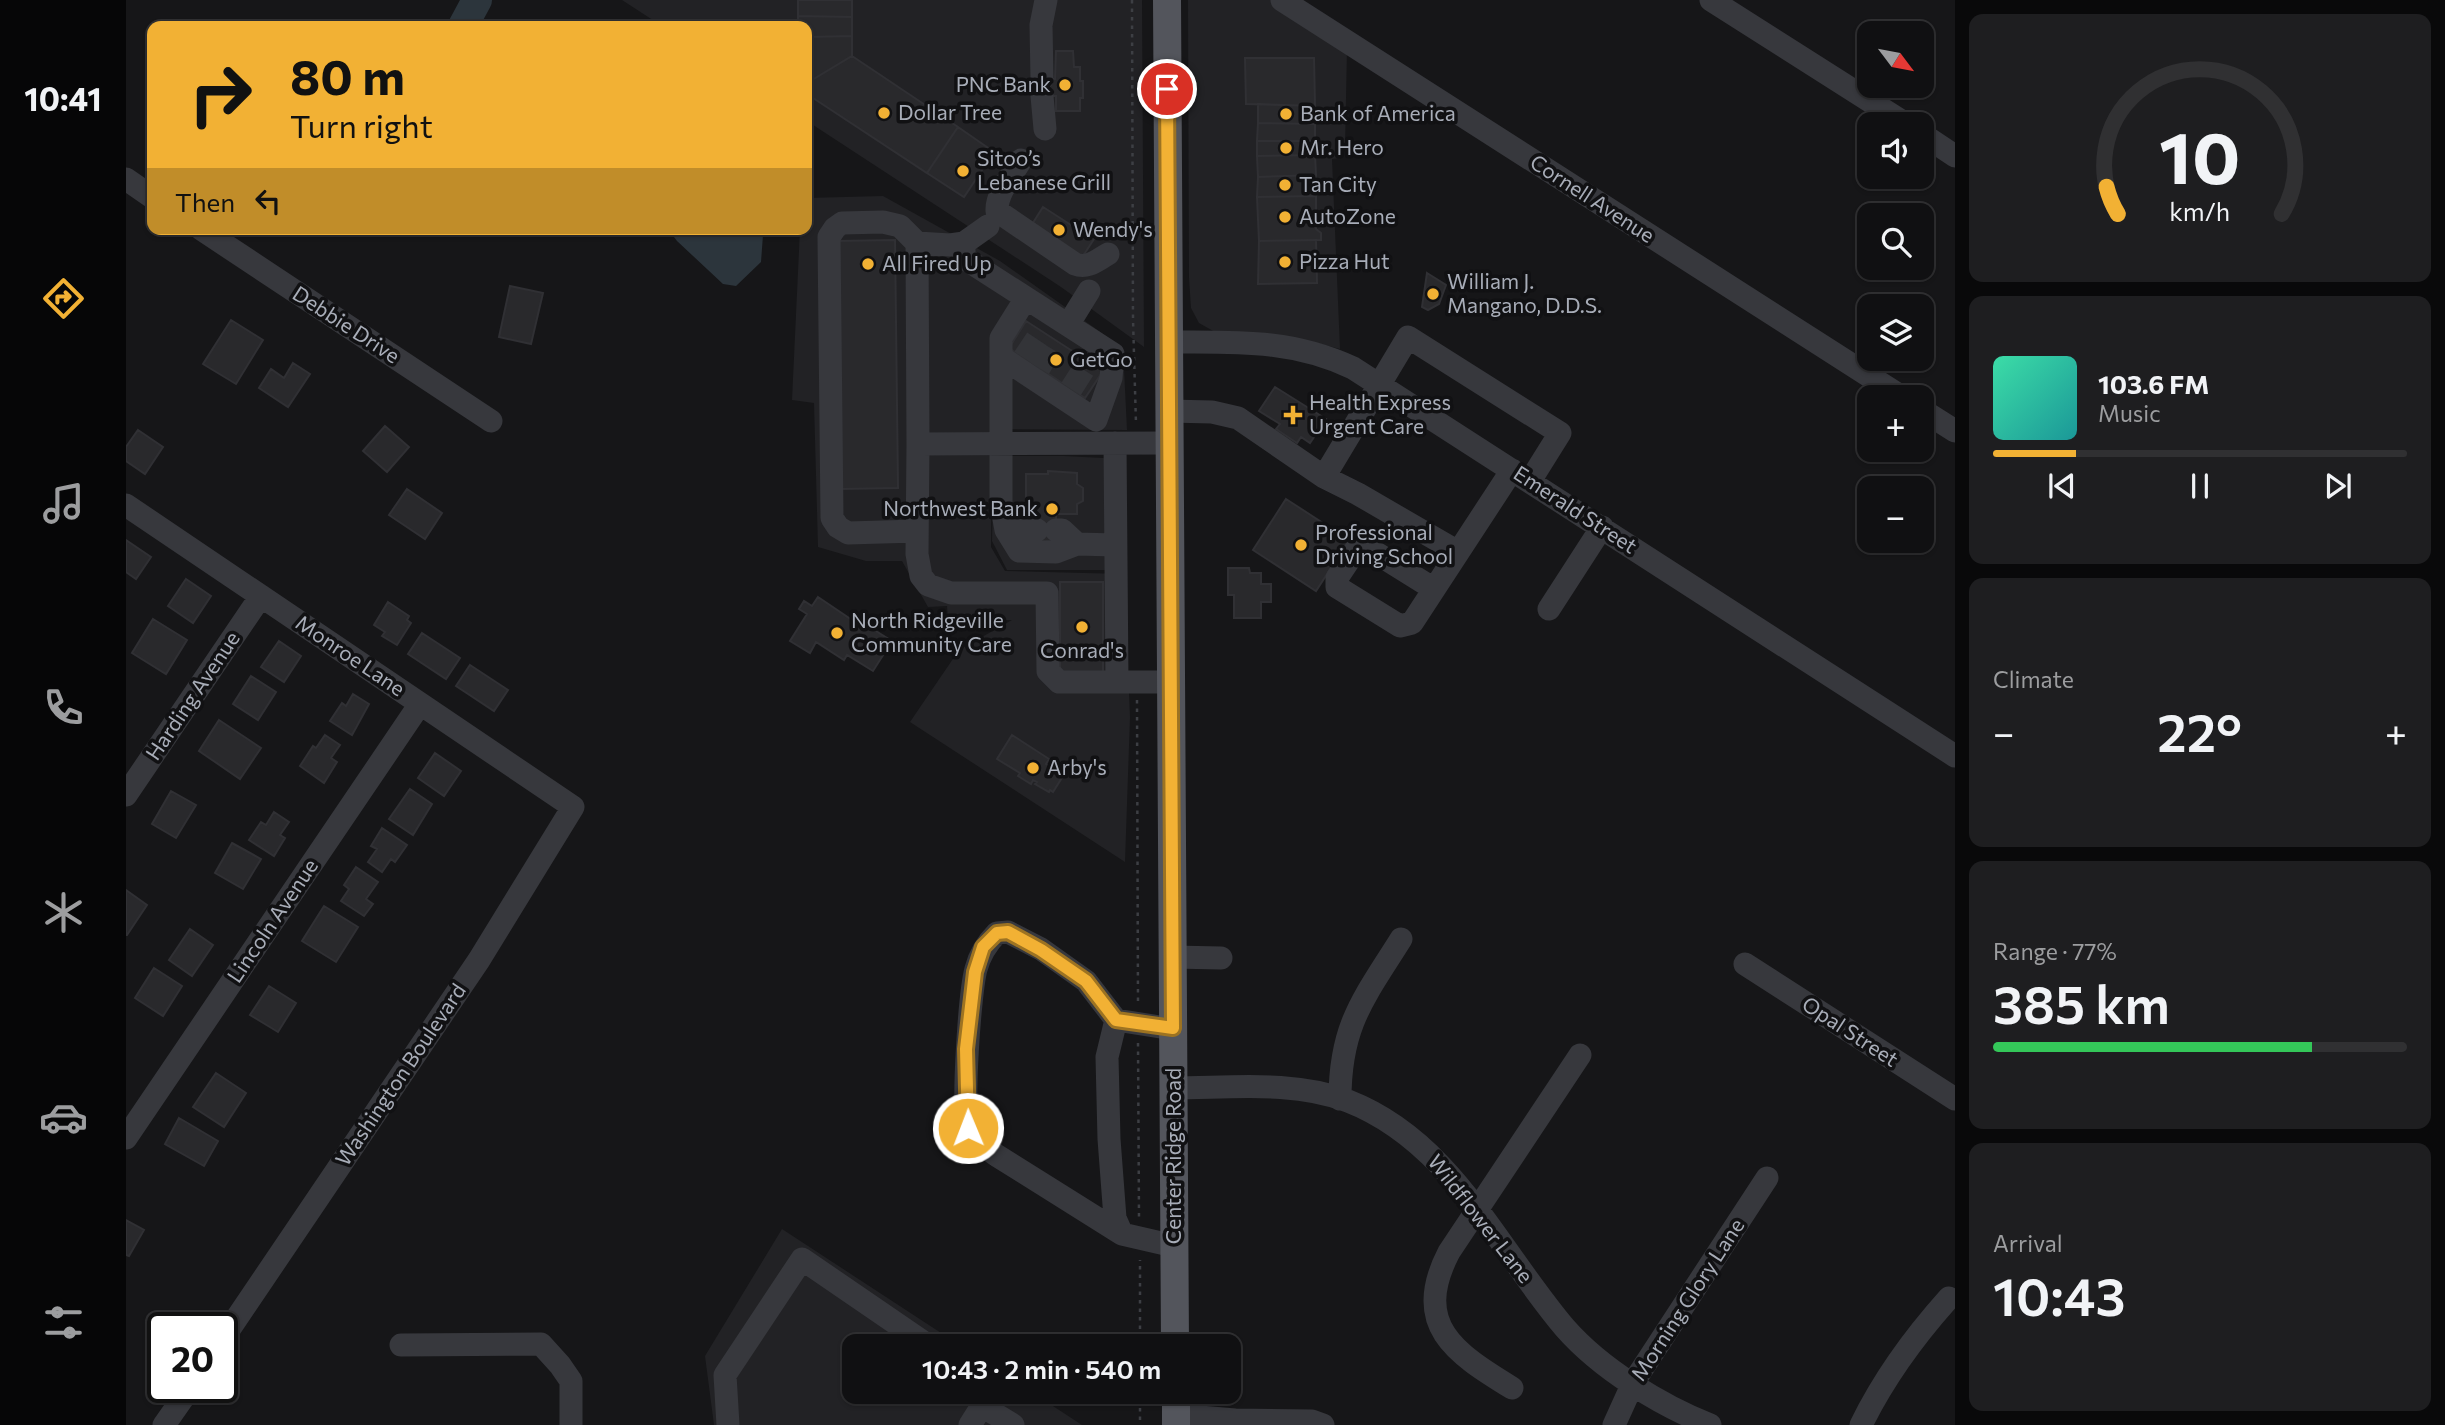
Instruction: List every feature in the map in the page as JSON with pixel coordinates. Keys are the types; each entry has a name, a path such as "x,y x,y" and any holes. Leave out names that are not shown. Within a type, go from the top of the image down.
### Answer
{"main road":[{"name":"Center Ridge Road","path":"1167,0 1175,1334"}],"street":[{"path":"1045,129 1041,25 1046,0"},
{"name":"Cornell Avenue","path":"1282,0 1883,385"},
{"path":"1711,0 1887,112"},
{"path":"1934,142 1955,156"},
{"path":"1021,160 1000,195 997,211 1082,267 1108,254"},
{"path":"126,179 147,194"},
{"path":"917,531 848,533 838,527 832,518 829,237 842,223 883,222 900,226 917,243 950,245 964,243 988,226"},
{"name":"Debbie Drive","path":"210,235 491,421"},
{"path":"917,243 917,531 918,566 921,576 928,584 951,593 1047,593 1048,671 1059,682 1171,682"},
{"path":"964,243 964,258 1026,298 1057,327 1094,353 1113,354 1111,377 1097,420"},
{"path":"1057,327 1089,291"},
{"path":"1026,298 1001,338 1023,366 1068,394 1097,420 1106,443 1115,545 1117,682"},
{"path":"1324,477 1408,337 1560,433 1521,475 1458,552 1434,589"},
{"name":"Emerald Street","path":"1169,342 1261,343 1299,348 1336,360 1379,384 1955,756"},
{"path":"1023,366 1002,443 1001,503 1006,530 1019,551 1056,552 1077,544 1115,545"},
{"path":"1169,411 1212,412 1238,418 1324,477 1458,552"},
{"path":"1934,418 1955,431"},
{"path":"918,444 1169,443"},
{"name":"Monroe Lane","path":"126,505 573,807"},
{"path":"1549,609 1602,527"},
{"path":"1006,530 1062,530 1077,544"},
{"name":"Harding Avenue","path":"126,795 261,596"},
{"name":"Lincoln Avenue","path":"126,1138 420,704"},
{"name":"Washington Boulevard","path":"238,1315 479,960 573,807"},
{"path":"1173,1028 1116,1020 1086,981 1041,950 1008,932 997,933 983,947 975,972 966,1049 968,1128 978,1140 996,1155 1122,1234 1174,1246"},
{"path":"1340,1099 1340,1072 1352,1021 1401,939"},
{"path":"1173,957 1221,958"},
{"name":"Opal Street","path":"1745,964 1955,1099"},
{"path":"1116,1020 1107,1057 1109,1139 1115,1218 1122,1234"},
{"path":"1511,1388 1472,1364 1454,1348 1441,1328 1435,1305 1436,1287 1449,1252 1580,1055"},
{"name":"Wildflower Lane","path":"1174,1088 1268,1087 1308,1090 1340,1099 1382,1117 1415,1140 1444,1167 1567,1330 1588,1351 1670,1406 1710,1425"},
{"name":"Morning Glory Lane","path":"1614,1425 1633,1383 1767,1178"},
{"path":"729,1425 725,1375 802,1259 911,1334"},
{"path":"1861,1425 1897,1362 1949,1298"},
{"path":"401,1345 541,1344 571,1381 571,1425"},
{"path":"164,1425 179,1403"},
{"path":"981,1407 1013,1425"},
{"path":"1176,1410 1236,1422 1312,1421 1323,1425"}],"path":[{"path":"1140,1404 1140,1425"}],"shaded area":[{"path":"622,0 1142,0 1144,347 1061,287 812,124 812,21 654,21"},
{"path":"1188,0 1271,0 1347,49 1345,148 1339,158 1332,159 1340,349 1305,340 1215,332 1199,323 1191,308"},
{"path":"883,196 1000,261 1123,348 1127,430 992,429 991,547 1005,571 1124,574 1130,717 1125,862 910,722 959,650 1012,620 948,620 947,606 928,607 902,561 866,561 818,547 814,403 792,400 800,235 812,235 812,198"},
{"path":"672,235 763,235 761,262 736,286 723,284"},
{"path":"994,456 1122,459 1122,570 1007,570 992,541"},
{"path":"782,1229 943,1334 842,1334 842,1404 1050,1404 1082,1425 714,1425 705,1356"}],"building":[{"path":"798,0 852,0 852,17 798,16"},
{"path":"798,16 852,17 852,36 812,37 812,21 798,21"},
{"path":"852,36 852,56 812,80 812,37"},
{"path":"1056,51 1073,51 1074,67 1080,67 1083,98 1080,98 1080,111 1056,111 1056,96 1034,96 1034,79 1055,79"},
{"path":"852,56 958,127 927,173 812,97 812,80"},
{"path":"1245,58 1314,58 1315,106 1246,104"},
{"path":"1258,104 1315,106 1315,124 1258,123"},
{"path":"1258,123 1315,124 1315,141 1257,141"},
{"path":"958,127 994,152 964,197 927,173"},
{"path":"1257,141 1315,141 1315,155 1257,156"},
{"path":"1315,155 1316,175 1258,177 1257,156"},
{"path":"1316,175 1316,196 1257,197 1258,177"},
{"path":"1316,196 1316,229 1321,233 1321,240 1259,241 1257,197"},
{"path":"1043,207 1071,225 1074,221 1085,229 1083,232 1094,239 1081,259 1031,226"},
{"path":"895,240 898,488 840,489 837,241"},
{"path":"1316,240 1317,283 1258,284 1259,241"},
{"name":"William J. Mangano, D.D.S.","path":"1427,273 1446,285 1439,304 1428,310 1422,307"},
{"path":"510,286 543,293 531,344 499,337"},
{"path":"231,320 263,340 236,384 203,364"},
{"name":"GetGo","path":"1026,321 1103,371 1085,398 1009,348"},
{"path":"293,363 310,374 288,407 259,388 271,369 284,378"},
{"name":"Health Express Urgent Care","path":"1275,387 1326,419 1310,443 1301,437 1297,443 1276,429 1280,424 1259,411"},
{"path":"385,426 409,447 387,472 363,451"},
{"path":"138,430 163,447 145,474 126,461 126,447"},
{"name":"Northwest Bank","path":"1048,471 1077,473 1077,484 1083,488 1083,501 1077,504 1077,514 1056,514 1056,541 1037,542 1037,514 1026,515 1026,474 1048,474"},
{"path":"407,489 442,513 425,539 389,515"},
{"name":"Professional Driving School","path":"1286,499 1349,540 1316,591 1253,550"},
{"path":"126,540 151,557 136,579 126,572"},
{"path":"1228,568 1249,568 1250,573 1261,573 1261,584 1271,584 1271,602 1261,602 1261,618 1234,618 1234,595 1228,595"},
{"path":"186,579 211,596 193,623 168,606"},
{"name":"Conrad's","path":"1060,582 1103,582 1103,673 1060,673"},
{"name":"North Ridgeville Community Care","path":"818,597 861,626 863,623 892,641 873,671 847,655 844,660 816,642 810,653 790,641 807,614 799,609 804,601 812,606"},
{"path":"388,602 409,616 407,620 411,623 397,645 382,636 385,632 374,625"},
{"path":"153,619 187,640 166,674 132,653"},
{"path":"422,633 460,658 446,679 408,654"},
{"path":"279,641 301,656 284,682 261,667"},
{"path":"470,665 508,690 494,711 456,686"},
{"path":"251,676 276,692 258,720 233,704"},
{"path":"353,694 369,704 352,735 330,721 342,703 346,706"},
{"path":"219,720 261,748 240,779 199,751"},
{"path":"325,735 340,745 331,758 337,762 324,783 300,766 313,746 316,748"},
{"name":"Arby's","path":"1012,735 1049,759 1046,764 1062,773 1063,776 1053,792 1035,784 1037,782 1033,780 1031,784 1018,776 1020,773 997,759"},
{"path":"435,753 461,771 444,796 418,778"},
{"path":"410,789 432,804 413,835 389,819"},
{"path":"171,791 196,805 176,838 152,824"},
{"path":"274,812 289,822 280,835 285,838 274,856 249,840 261,822 266,825"},
{"path":"382,828 407,845 395,862 391,859 382,872 368,862 377,849 371,846"},
{"path":"232,843 261,859 243,889 215,873"},
{"path":"356,867 378,882 366,899 373,904 364,916 341,901 349,889 344,885"},
{"path":"126,890 147,905 127,935 126,935"},
{"path":"324,906 358,927 336,962 302,941"},
{"path":"190,929 213,945 192,976 169,960"},
{"path":"154,968 182,986 163,1016 135,998"},
{"path":"269,986 296,1003 278,1032 250,1015"},
{"path":"216,1073 246,1093 224,1127 193,1107"},
{"path":"179,1118 218,1141 204,1166 165,1144"},
{"path":"126,1220 144,1230 129,1256 126,1255"}],"waterway":[{"path":"466,21 477,0"}],"tunnel":[{"path":"1024,358 1042,331"},
{"path":"1039,368 1056,340"},
{"path":"1071,389 1089,361"}],"place":[{"name":"PNC Bank","path":"1065,85"},
{"name":"Dollar Tree","path":"884,113"},
{"name":"Bank of America","path":"1286,114"},
{"name":"Mr. Hero","path":"1286,148"},
{"name":"Sitoo’s Lebanese Grill","path":"963,171"},
{"name":"Tan City","path":"1285,185"},
{"name":"AutoZone","path":"1285,217"},
{"name":"Wendy's","path":"1059,230"},
{"name":"Pizza Hut","path":"1285,262"},
{"name":"All Fired Up","path":"868,264"},
{"name":"William J. Mangano, D.D.S.","path":"1433,294"},
{"name":"GetGo","path":"1056,360"},
{"name":"Health Express Urgent Care","path":"1293,415"},
{"name":"Northwest Bank","path":"1052,509"},
{"name":"Professional Driving School","path":"1301,545"},
{"name":"Conrad's","path":"1082,627"},
{"name":"North Ridgeville Community Care","path":"837,633"},
{"name":"Arby's","path":"1033,768"}],"route":[{"path":"968,1128 966,1049 975,972 983,947 997,933 1008,932 1041,950 1086,981 1116,1020 1173,1028 1167,89"}]}
